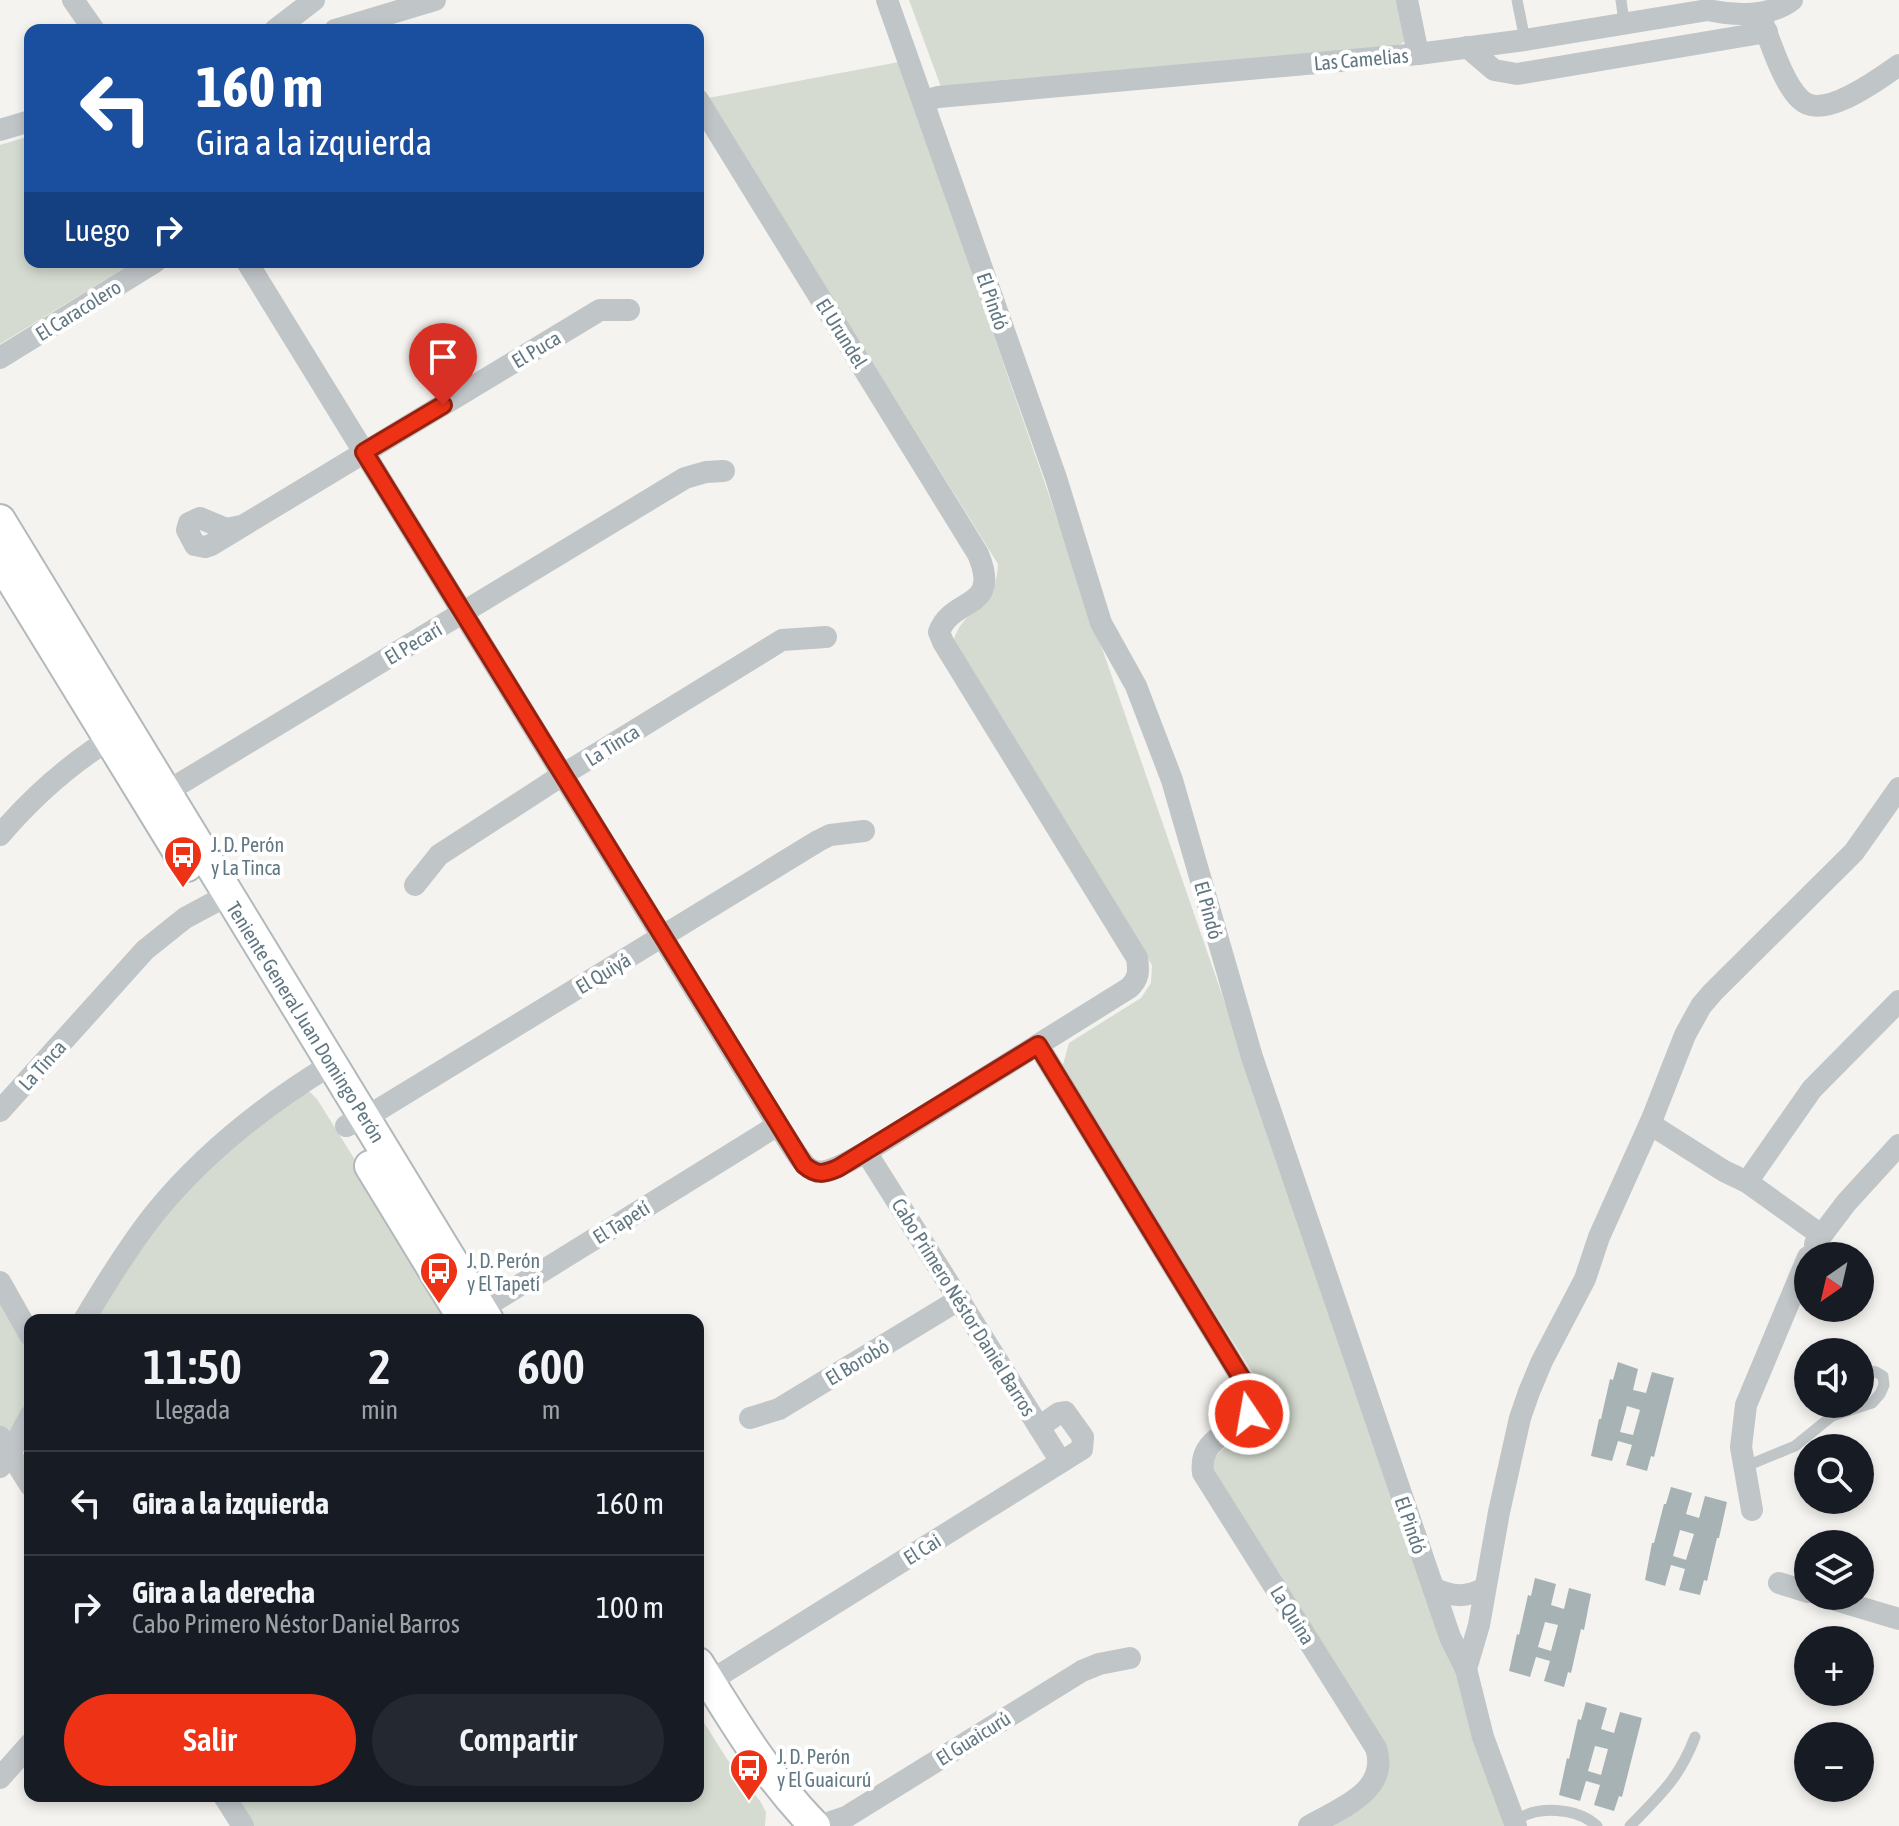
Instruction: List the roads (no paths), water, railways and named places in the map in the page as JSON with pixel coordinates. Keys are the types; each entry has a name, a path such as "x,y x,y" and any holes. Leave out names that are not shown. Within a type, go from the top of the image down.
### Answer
{"main road":[{"name":"Teniente General Juan Domingo Perón","path":"2,540 323,1070 477,1314"},
{"path":"704,1688 786,1797 816,1826"}],"street":[{"path":"283,24 314,0"},
{"path":"355,24 435,0"},
{"name":"El Pindó","path":"887,0 1056,478 1101,623 1136,686 1172,780 1252,1057 1450,1637 1466,1669 1483,1737 1515,1824"},
{"path":"1407,0 1418,54"},
{"name":"Las Camelias","path":"925,101 938,97 1418,54 1525,40 1622,11 1709,5 1728,14 1762,22 1792,0"},
{"path":"1467,47 1494,70 1517,74 1762,22 1793,91 1808,105 1842,101 1899,65"},
{"name":"El Urundel","path":"704,110 970,540 983,566 986,578 983,589 976,599 946,619 939,632 1137,958 1139,972 1136,982 1038,1045"},
{"path":"0,130 24,123"},
{"name":"El Caracolero","path":"0,358 145,268"},
{"path":"251,268 804,1165 812,1172 823,1174 866,1152 1038,1045"},
{"name":"El Puca","path":"241,526 600,310 629,310"},
{"name":"El Pecarí","path":"158,798 685,478 724,471"},
{"name":"La Tinca","path":"415,885 439,855 782,640 826,637"},
{"path":"0,835 55,778 88,752 118,734"},
{"path":"1466,1669 1479,1625 1520,1418 1542,1361 1585,1279 1622,1182 1650,1124 1685,1035 1701,1006 1854,852 1899,788"},
{"name":"El Quiyá","path":"356,1122 818,841 830,835 864,831"},
{"name":"La Tinca","path":"0,1111 145,950 185,918 219,899"},
{"path":"1747,1182 1812,1089 1899,1001"},
{"name":"La Quina","path":"1038,1045 1253,1397 1249,1414 1204,1452 1201,1460 1203,1473 1376,1748 1380,1760 1376,1779 1367,1790 1309,1826"},
{"path":"88,1314 132,1243 183,1183 269,1104 323,1070"},
{"path":"1650,1124 1747,1182 1821,1235"},
{"name":"El Tapetí","path":"481,1314 778,1125"},
{"path":"1817,1242 1899,1145"},
{"name":"Cabo Primero Néstor Daniel Barros","path":"866,1152 1061,1462"},
{"path":"0,1282 24,1324"},
{"path":"1752,1510 1741,1447 1746,1405 1794,1290"},
{"name":"El Borobó","path":"750,1418 779,1409 960,1299"},
{"name":"El Cai","path":"704,1682 1082,1449 1083,1437 1065,1412 1039,1427"},
{"path":"24,1424 3,1453 24,1478"},
{"path":"1779,1583 1794,1588"},
{"path":"1433,1588 1446,1594 1471,1596 1485,1588"},
{"path":"1869,1610 1899,1619"},
{"name":"El Guaicurú","path":"816,1826 846,1817 1082,1671 1130,1658"},
{"path":"0,1778 24,1751"},
{"path":"228,1802 243,1826"}],"lane":[{"path":"1517,0 1525,40"},
{"path":"1874,1372 1883,1376 1884,1385 1874,1401"},
{"path":"1744,1467 1795,1446 1830,1418"},
{"path":"1630,1826 1674,1781 1686,1762 1695,1737"},
{"path":"1515,1824 1539,1811 1578,1813 1597,1826"}],"place":[{"name":"J. D. Perón y La Tinca","path":"183,889"},
{"name":"J. D. Perón y El Tapetí","path":"439,1305"},
{"name":"J. D. Perón y El Guaicurú","path":"749,1802"}]}
